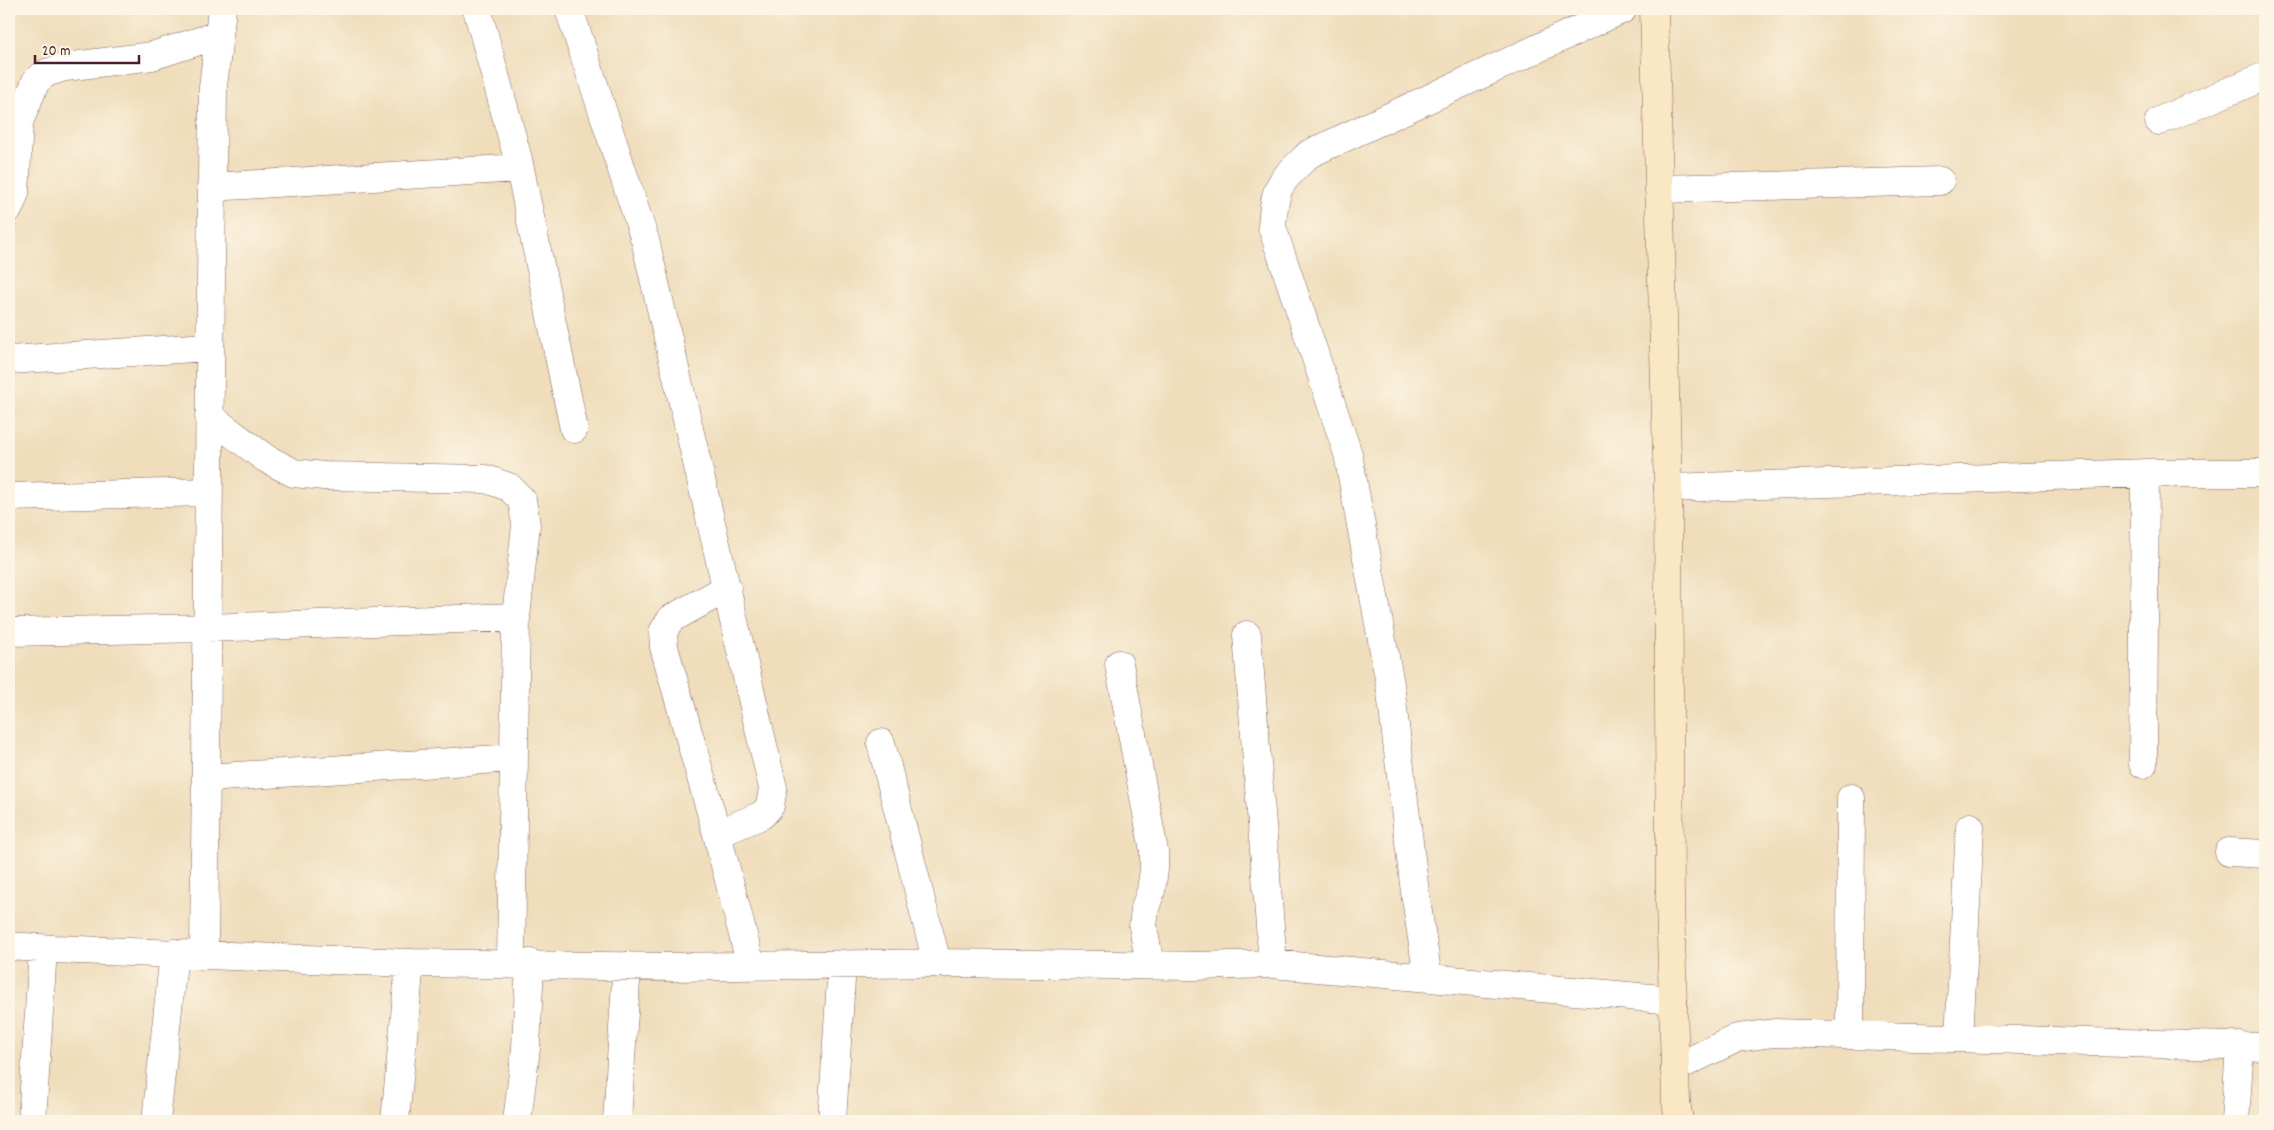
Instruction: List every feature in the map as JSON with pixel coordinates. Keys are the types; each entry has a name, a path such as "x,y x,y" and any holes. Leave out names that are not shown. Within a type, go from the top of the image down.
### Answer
{"street":[{"path":"477,9 519,168 574,429"},
{"path":"568,9 645,240 773,788 770,806 762,815 717,834"},
{"path":"1428,978 1415,892 1390,684 1348,454 1272,227 1274,199 1281,181 1309,154 1623,9"},
{"path":"1654,9 1668,488 1670,903 1678,1121"},
{"path":"204,954 211,186 213,87 220,22"},
{"path":"9,208 15,193 19,122 36,81 46,73 65,67 152,56 220,22"},
{"path":"2159,121 2265,76"},
{"path":"211,186 519,168"},
{"path":"1659,189 1940,181"},
{"path":"9,360 209,348"},
{"path":"209,416 265,458 294,472 324,476 486,479 509,487 522,500 526,525 516,617 514,758 520,963 526,1048 517,1121"},
{"path":"1668,488 2145,473 2265,473"},
{"path":"2143,764 2145,473"},
{"path":"9,497 208,492"},
{"path":"727,588 671,619 663,632 664,647 717,834 751,966"},
{"path":"9,632 207,628 516,617"},
{"path":"1247,635 1273,964"},
{"path":"1119,664 1154,850 1151,891 1145,908 1143,927 1150,965"},
{"path":"881,743 937,963"},
{"path":"206,778 514,758"},
{"path":"1850,1035 1851,798"},
{"path":"1959,1038 1970,827"},
{"path":"2229,852 2265,854"},
{"path":"9,946 42,949 410,963 520,963 627,966 937,963 1273,964 1673,1000"},
{"path":"32,1121 42,949"},
{"path":"156,1121 174,953"},
{"path":"395,1121 410,963"},
{"path":"832,1121 842,964"},
{"path":"617,1121 627,966"},
{"path":"1675,1068 1704,1052 1737,1038 1774,1033 2252,1047 2235,1121"}]}
